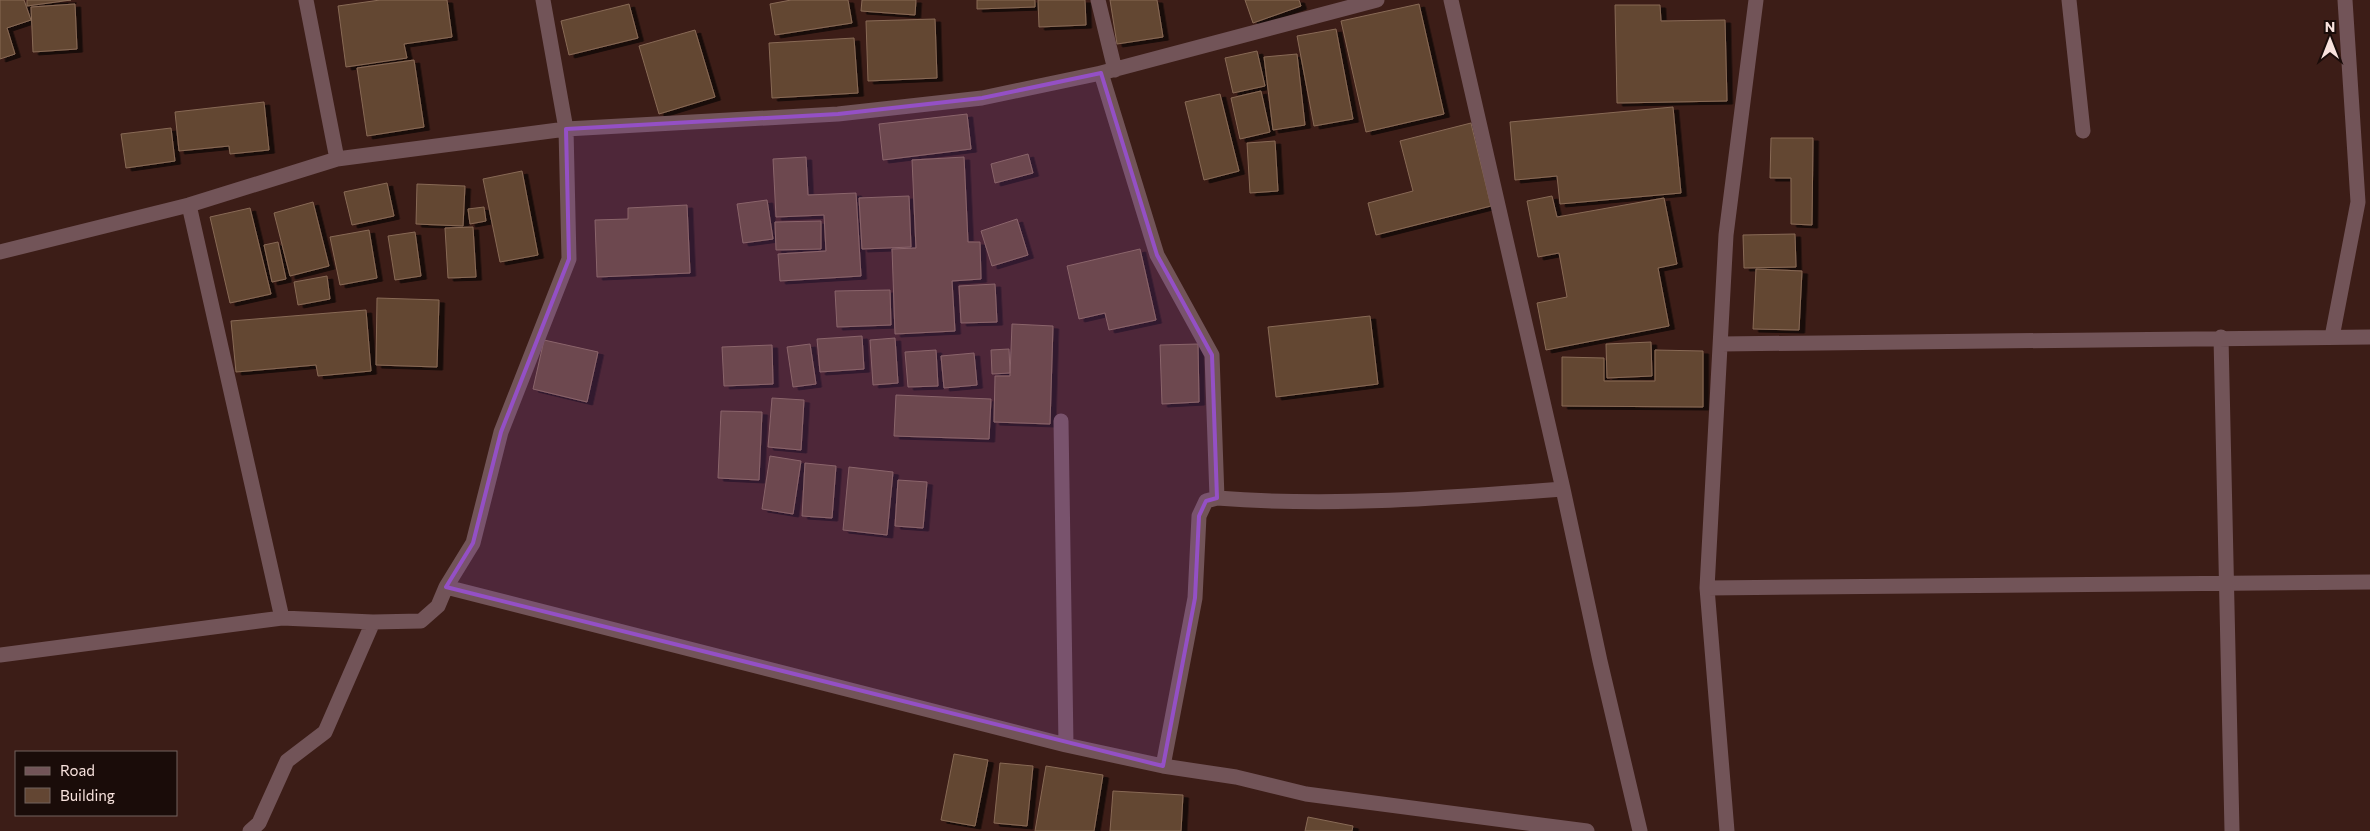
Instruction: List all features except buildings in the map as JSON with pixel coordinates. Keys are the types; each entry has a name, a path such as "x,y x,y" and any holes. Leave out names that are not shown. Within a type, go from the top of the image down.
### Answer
{"street":[{"path":"306,0 336,159"},
{"path":"0,655 282,618 373,622 421,620 438,606 446,587 473,543 501,432 569,259 566,129 543,0"},
{"path":"1098,0 1108,72 1157,255 1212,355 1217,498"},
{"path":"0,252 189,205 336,159 566,129 838,114 982,98 1108,72 1377,0"},
{"path":"1451,0 1564,489 1600,661 1640,831"},
{"path":"1727,831 1707,588 1726,235 1756,0"},
{"path":"2068,0 2083,131"},
{"path":"2332,337 2358,202 2346,0"},
{"path":"189,205 282,618"},
{"path":"1721,344 2221,337 2370,337"},
{"path":"2221,337 2228,582 2232,831"},
{"path":"1062,422 1066,745"},
{"path":"1164,766 1195,598 1200,516 1206,501 1217,498 1265,502 1451,498 1564,489"},
{"path":"1707,588 2370,582"},
{"path":"446,587 1066,745 1164,766 1236,777 1306,794 1587,831"},
{"path":"250,831 259,823 287,762 325,732 373,622"}],"highlighted area":[{"path":"1101,73 1157,255 1212,355 1217,498 1206,501 1199,516 1195,598 1163,766 446,587 473,543 501,432 569,259 566,129 838,114 982,98"}]}
